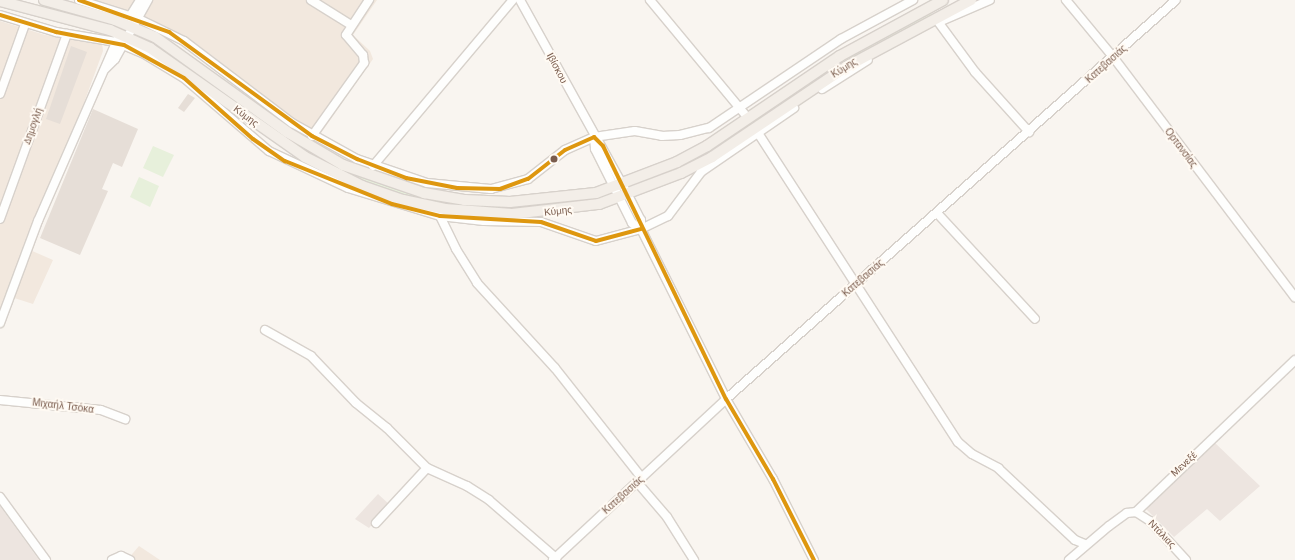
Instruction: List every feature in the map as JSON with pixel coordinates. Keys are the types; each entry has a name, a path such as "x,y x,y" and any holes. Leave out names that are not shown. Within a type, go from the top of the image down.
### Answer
{"main road":[{"name":"Κύμης","path":"44,0 132,21 181,53 327,157 389,183 446,198 503,202 555,199 619,186 693,154 840,56 943,0"},
{"name":"Κύμης","path":"0,1 122,40 180,67 320,167 403,200 465,212 512,214 580,208 624,196 712,157 846,67 970,0"}],"street":[{"path":"79,0 194,48 260,100 312,136 373,166 427,183 456,188 500,189 528,179 565,150 594,137 635,131 662,136 689,134 709,128 841,39 913,0"},
{"path":"0,323 38,221 105,69 132,21 140,0"},
{"path":"132,21 148,0"},
{"path":"311,0 326,5 351,25"},
{"path":"312,136 364,63 363,55 347,38 351,25 370,0"},
{"path":"373,166 513,0"},
{"name":"Ιβίσκου","path":"520,0 594,137 596,150 619,186 624,196 632,223 641,229 726,399 773,479 814,560"},
{"path":"650,0 748,118"},
{"path":"0,15 25,24 67,34 122,40 184,78 253,138 285,161 356,191 440,216 484,221 541,222 596,241 641,229 668,216 701,172 758,133 861,64 939,23 990,0"},
{"name":"Ορτανσίας","path":"1066,0 1114,58 1295,297"},
{"name":"Κατεβασιάς","path":"555,559 726,399 1114,58 1176,0"},
{"path":"939,23 975,72 1029,132"},
{"path":"0,94 25,24"},
{"name":"Δημογλή","path":"0,219 67,34"},
{"path":"758,133 958,442 972,454 998,468 1075,540 1085,544"},
{"path":"937,213 1035,319"},
{"path":"440,216 456,249 477,282 555,368 667,517 694,560"},
{"path":"265,330 311,356 356,403 387,428 427,468 484,497 555,559"},
{"name":"Μενεξέ","path":"1069,560 1085,544 1127,513 1136,512 1295,360"},
{"name":"Μιχαήλ Τσόκα","path":"0,400 101,410 125,419"},
{"path":"376,523 427,468"},
{"path":"0,498 46,560"},
{"name":"Ντάλιας","path":"1136,512 1150,521 1186,560"},
{"path":"112,560 120,556 130,560"}],"shaded area":[{"path":"88,0 377,0 353,35 370,51 373,59 319,136 283,114 190,42 149,18"},
{"path":"0,21 45,35 102,42 103,51 30,250 53,260 33,304 8,296 0,317"},
{"path":"1214,442 1260,486 1220,521 1207,509 1174,537 1144,507"},
{"path":"378,494 390,505 369,528 355,519"},
{"path":"0,506 39,560 0,560"},
{"path":"139,546 160,560 127,560"}],"green space":[{"path":"930,11 932,15 843,64 728,141 726,138 841,60"},
{"path":"218,87 286,136 343,170 406,193 490,205 490,209 404,197 340,173 284,139 216,88"},
{"path":"153,146 174,155 163,177 143,168"},
{"path":"139,177 159,186 150,207 130,197"}],"building":[{"path":"71,46 87,52 60,124 46,119"},
{"path":"188,94 195,98 184,112 178,108"},
{"path":"93,109 138,129 122,167 113,163 102,189 108,191 80,255 40,238"}],"transit line":[{"path":"79,0 169,32 312,136 357,159 406,178 457,188 500,189 528,179 565,150 594,137"},
{"path":"0,15 56,32 124,45 184,78 253,139 285,161 392,204 440,216 541,222 596,241 641,229"},
{"path":"594,137 603,146 726,399 773,479 814,560"}]}
